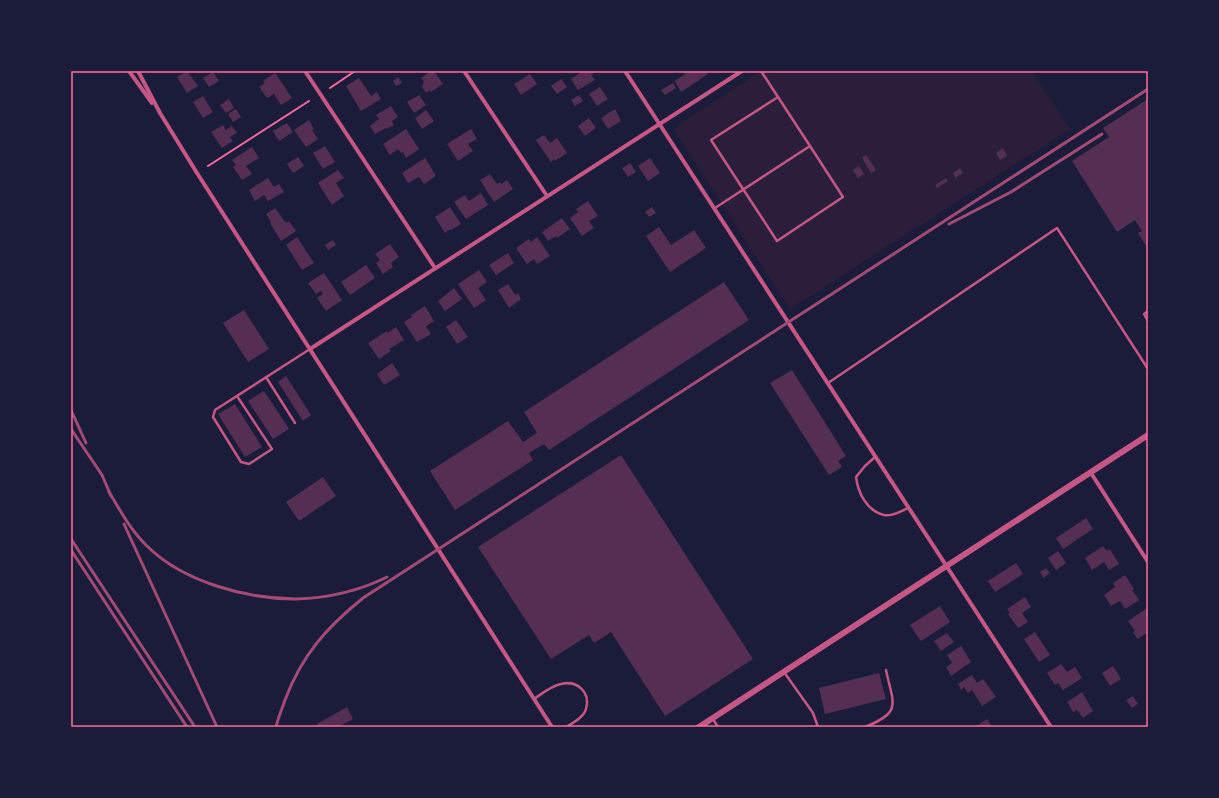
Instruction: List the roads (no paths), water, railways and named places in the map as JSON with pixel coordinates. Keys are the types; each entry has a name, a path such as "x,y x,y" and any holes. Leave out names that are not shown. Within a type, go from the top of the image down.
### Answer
{"street":[{"path":"129,71 160,113 552,727"},
{"path":"138,71 160,113"},
{"path":"305,71 435,268"},
{"path":"464,71 547,196"},
{"path":"625,71 1050,727"},
{"path":"310,349 742,71"},
{"path":"699,727 1148,435"},
{"path":"1091,473 1148,562"}],"lane":[{"path":"761,71 844,197 777,241 711,140 778,97"},
{"path":"714,209 810,146"},
{"path":"828,384 1057,228 1148,369"},
{"path":"1148,311 1144,314 1148,321"},
{"path":"237,396 272,449 249,464 241,462 213,417 215,410 310,349"},
{"path":"266,378 295,423"},
{"path":"876,457 865,466 856,477 858,488 863,498 872,509 885,515 897,513 908,508"},
{"path":"865,727 885,718 891,712 893,704 886,670"},
{"path":"784,672 813,713 818,727"},
{"path":"534,698 551,687 563,684 576,684 584,690 587,698 586,710 580,717 566,727"},
{"path":"712,718 718,727"}],"railway":[{"path":"276,727 285,700 299,669 307,656 316,643 338,620 363,598 1148,89"},
{"path":"949,224 1011,192 1102,134"},
{"path":"71,410 86,443"},
{"path":"71,429 102,475 111,496"},
{"path":"109,492 131,527 147,546 162,559 179,569 197,579 217,586 257,596 296,599 343,593 387,577"},
{"path":"124,524 217,727"},
{"path":"71,539 195,727"},
{"path":"71,550 187,727"}]}
